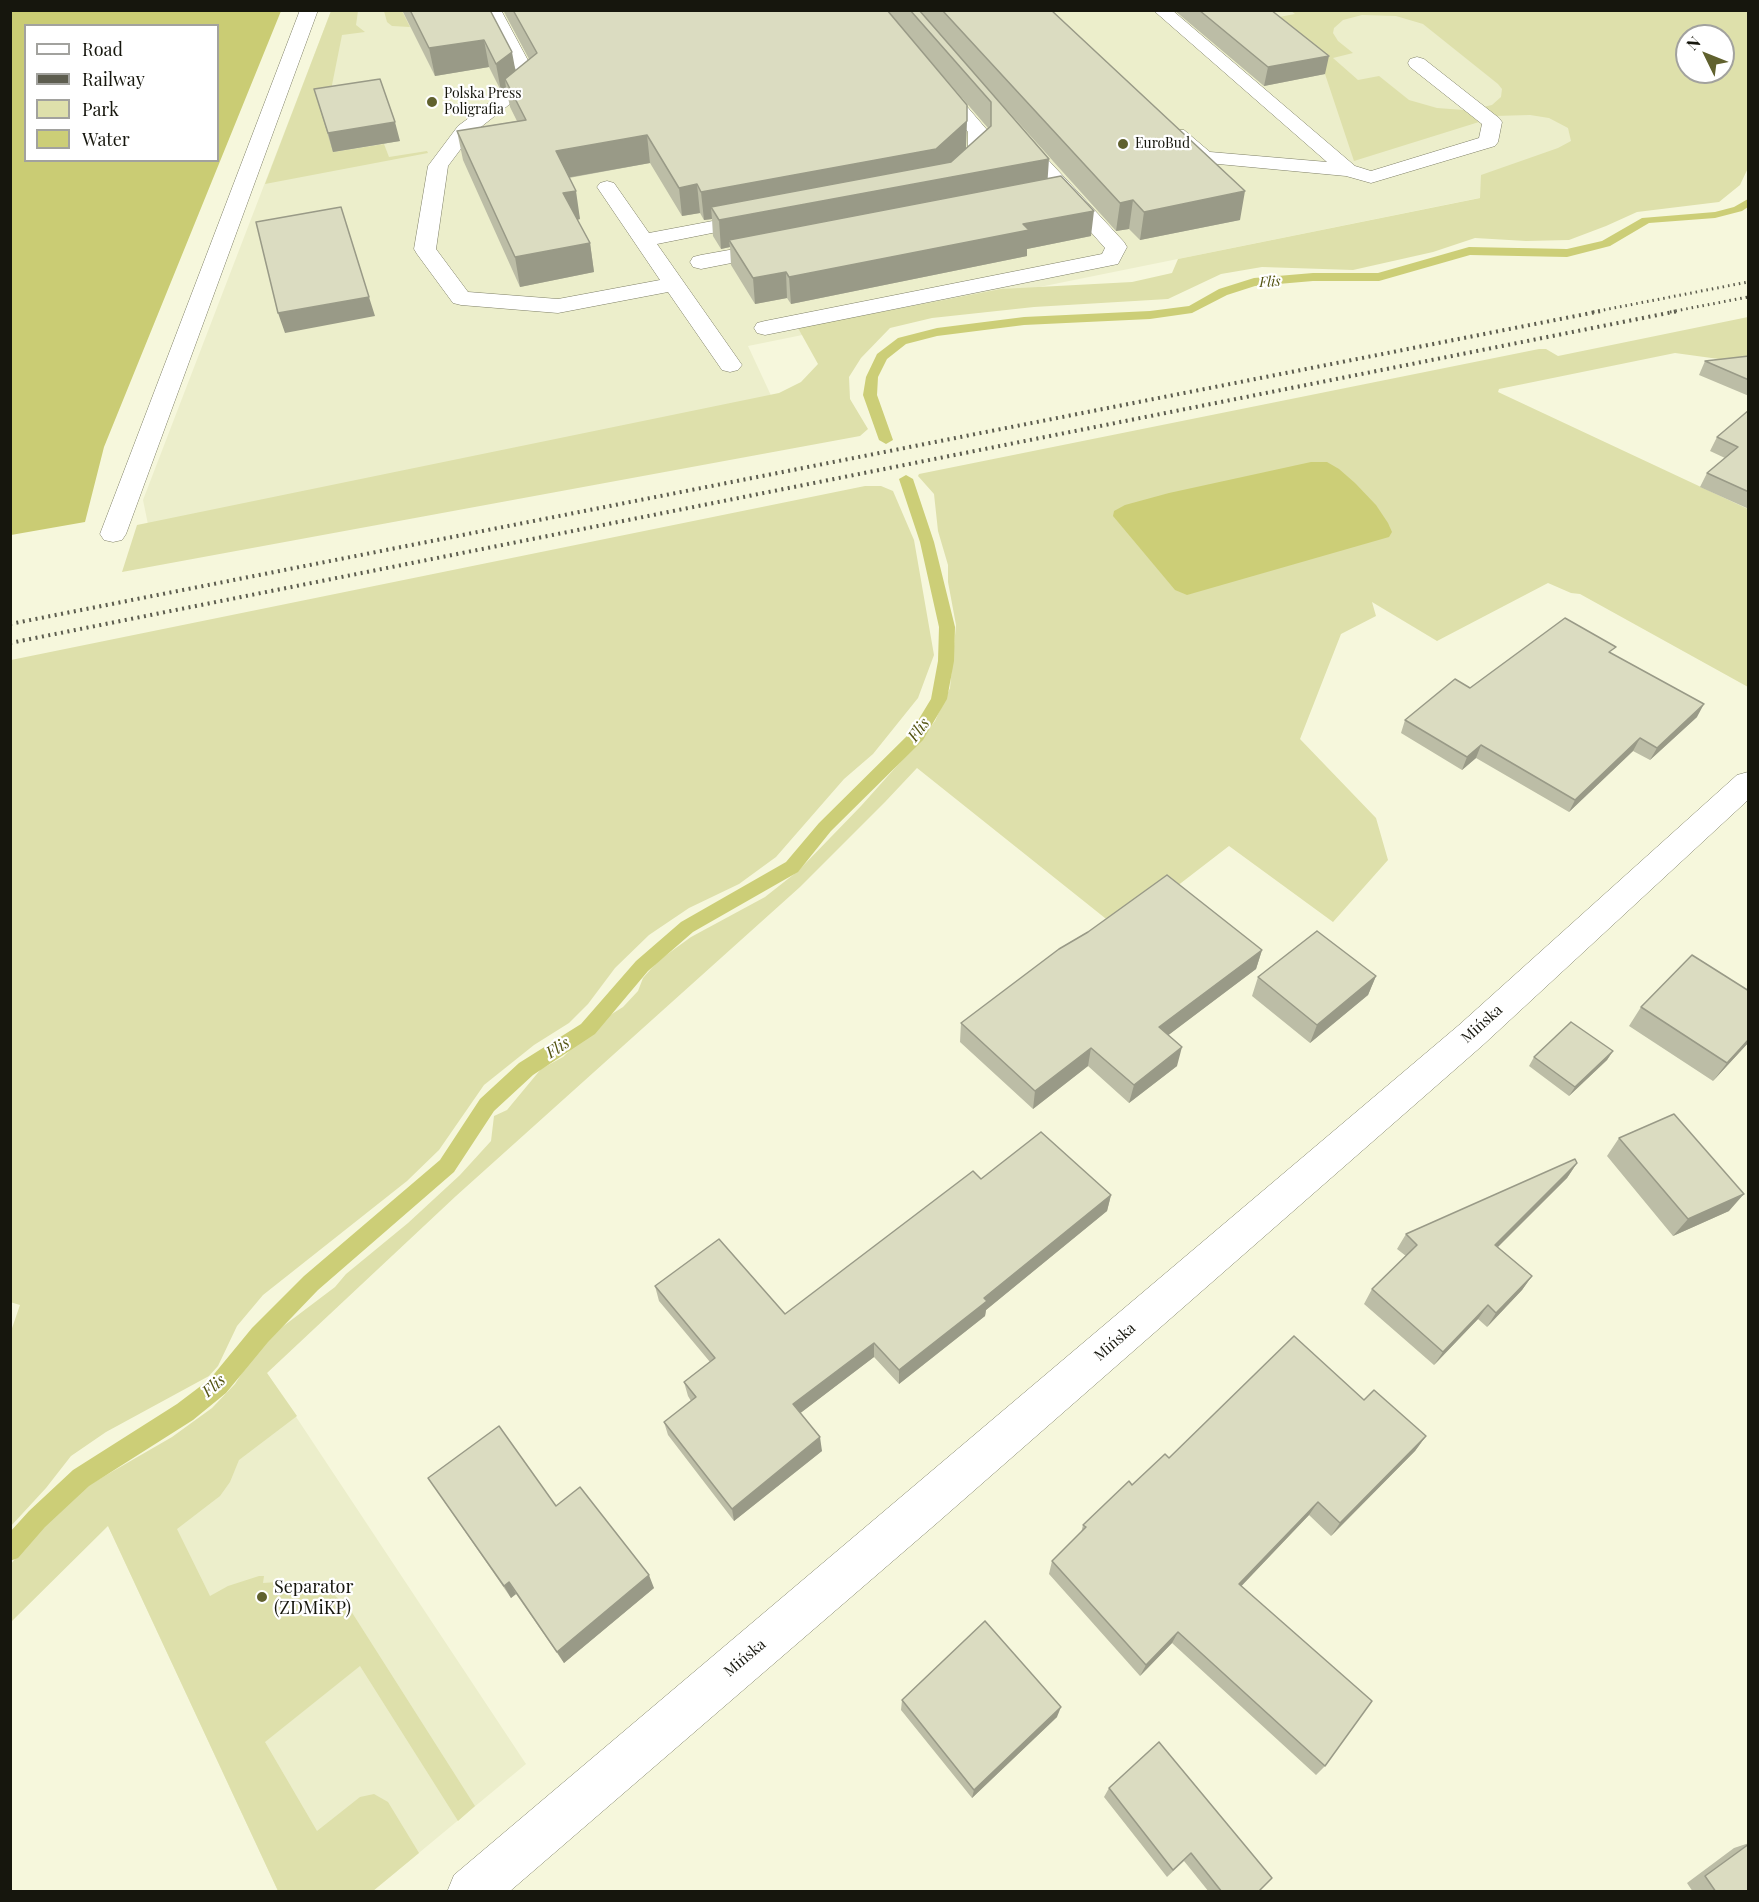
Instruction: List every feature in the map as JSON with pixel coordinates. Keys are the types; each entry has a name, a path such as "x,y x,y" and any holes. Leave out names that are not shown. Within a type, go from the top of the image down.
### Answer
{"street":[{"path":"112,534 309,10"},
{"path":"492,10 530,81 465,130 438,166 425,249 461,298 558,306 675,284"},
{"path":"1161,10 1348,170"},
{"path":"1161,119 1204,158 1348,170 1371,177 1488,142 1492,122 1417,63"},
{"path":"926,71 978,132 978,152 943,184"},
{"path":"765,328 1110,260 1116,247 1004,123"},
{"path":"608,187 730,365"},
{"path":"1041,197 1065,192"},
{"path":"645,240 771,216"},
{"path":"701,262 795,244"},
{"name":"Mińska","path":"471,1892 967,1470 1444,1057 1749,783"}],"shaded area":[{"path":"11,10 281,11 104,447 85,522 11,535"},
{"path":"331,11 1451,11 1652,163 748,346 781,417 152,544 143,500"},
{"path":"267,1373 526,1764 373,1891 278,1891 108,1526"}],"green space":[{"path":"1290,10 1748,11 1748,168 1740,185 1719,202 1637,212 1569,240 1526,241 1475,238 1433,252 1353,270 1262,267 1221,274 1168,299 1034,307 932,318 890,328 861,358 849,377 850,399 868,429 860,436 122,572 137,525 779,393 801,382 818,364 798,328 1001,289 1132,282 1172,273 1178,259 1480,198 1481,175 1558,148 1571,141 1568,128 1549,118 1530,115 1494,116 1483,107 1492,105 1501,97 1502,89 1423,24 1396,16 1362,15 1343,20 1334,28 1333,33 1338,41 1353,53 1333,58 1358,80 1379,76 1409,100 1437,108 1464,110 1479,122 1354,161 1325,74 1258,21 1295,14"},
{"path":"331,11 358,11 356,25 365,32 342,35 330,95 333,152 384,144 389,157 427,151 428,153 265,184"},
{"path":"384,11 402,11 410,27 392,26 387,22"},
{"path":"1748,317 1748,363 1675,353 1499,389 1498,392 1748,509 1748,687 1580,594 1571,593 1548,583 1437,641 1372,602 1376,616 1341,634 1300,739 1376,818 1388,860 1333,922 1229,846 1120,930 917,768 800,887 456,1196 267,1373 297,1416 239,1460 230,1482 220,1496 177,1529 210,1596 228,1586 264,1576 263,1583 309,1584 332,1593 342,1602 351,1611 475,1806 458,1821 360,1666 265,1742 317,1831 360,1797 374,1794 388,1802 419,1853 373,1891 278,1891 108,1526 11,1622 11,1564 35,1532 61,1506 89,1485 172,1437 212,1408 235,1384 261,1343 335,1287 346,1274 408,1223 460,1175 491,1141 494,1116 507,1110 541,1069 563,1057 599,1022 623,1007 638,991 643,978 658,961 691,937 765,897 798,871 921,739 935,721 950,688 956,625 948,582 948,565 938,531 934,494 918,476 919,474 1539,349 1546,349 1558,356"},
{"path":"865,486 881,486 893,491 914,540 934,655 918,698 873,754 844,779 776,857 739,884 689,908 649,935 615,968 588,1004 569,1023 534,1045 484,1085 439,1150 407,1181 263,1295 237,1326 218,1366 209,1376 106,1432 71,1456 46,1488 11,1526 10,1334 20,1305 10,1302 11,660"}],"water":[{"path":"1311,462 1327,462 1355,483 1376,505 1388,523 1392,532 1389,537 1187,595 1175,590 1113,516 1114,511 1125,505 1169,493"}],"building":[{"path":"410,10 490,10 512,52 496,64 484,40 429,48"},
{"path":"513,10 887,10 967,105 967,121 936,149 701,192 697,184 679,188 647,135 556,151 576,191 563,193 590,243 515,257 457,131 526,120 505,79 537,53"},
{"path":"910,10 919,10 1049,159 719,220 711,207 951,162 991,126 991,102"},
{"path":"942,10 1051,10 1245,191 1144,212 1133,200 1120,203"},
{"path":"1199,10 1271,10 1329,56 1268,67"},
{"path":"380,79 395,122 328,133 314,89"},
{"path":"1061,176 1094,211 1023,224 1029,230 789,277 786,272 753,278 729,240"},
{"path":"341,207 369,297 278,313 256,222"},
{"path":"1749,356 1749,380 1705,361"},
{"path":"1749,410 1749,492 1707,473 1738,447 1717,437"},
{"path":"1565,618 1616,647 1609,652 1704,704 1657,748 1640,738 1575,800 1481,745 1467,757 1405,720 1455,679 1470,688"},
{"path":"1167,875 1262,950 1159,1027 1182,1047 1134,1085 1091,1048 1035,1091 961,1023 1059,949 1088,932"},
{"path":"1317,931 1376,976 1317,1025 1258,977"},
{"path":"1692,955 1749,991 1749,1039 1727,1063 1641,1007"},
{"path":"1571,1022 1613,1051 1575,1087 1534,1057"},
{"path":"1674,1114 1744,1194 1688,1219 1619,1138"},
{"path":"1041,1132 1111,1195 984,1298 987,1301 899,1370 874,1343 793,1404 820,1437 732,1509 664,1422 696,1397 684,1382 715,1358 655,1286 719,1239 785,1314 973,1171 981,1179"},
{"path":"1575,1159 1577,1163 1495,1245 1532,1276 1496,1313 1488,1305 1443,1352 1372,1289 1417,1245 1406,1234"},
{"path":"1294,1336 1364,1400 1374,1390 1426,1436 1340,1523 1318,1502 1239,1584 1372,1701 1325,1766 1178,1632 1146,1665 1052,1561 1086,1527 1083,1525 1129,1481 1132,1485 1165,1454 1169,1458"},
{"path":"499,1426 556,1506 580,1487 649,1575 557,1652 509,1582 504,1586 428,1478"},
{"path":"985,1621 1061,1707 974,1790 902,1700"},
{"path":"1159,1742 1272,1878 1258,1892 1222,1892 1191,1853 1173,1870 1109,1788"},
{"path":"1749,1844 1749,1892 1716,1892 1705,1876"}],"waterway":[{"name":"Flis","path":"886,440 870,395 872,377 881,357 902,341 937,332 1024,321 1150,315 1192,309 1223,292 1254,282 1313,277 1379,277 1469,251 1567,253 1606,244 1646,220 1715,215 1738,209 1748,202"},
{"name":"Flis","path":"10,1550 37,1519 81,1478 185,1412 218,1386 260,1335 311,1283 447,1166 487,1105 526,1069 588,1029 642,966 687,927 792,867 825,827 917,736 939,699 946,661 947,627 927,542 906,479"}],"railway":[{"path":"1593,312 1748,282"},
{"path":"1670,312 1748,297"},
{"path":"10,624 1601,311"},
{"path":"10,643 1678,311"}],"place":[{"name":"Polska Press Poligrafia","path":"432,102"},
{"name":"EuroBud","path":"1123,144"},
{"name":"Separator (ZDMiKP)","path":"262,1597"}]}
